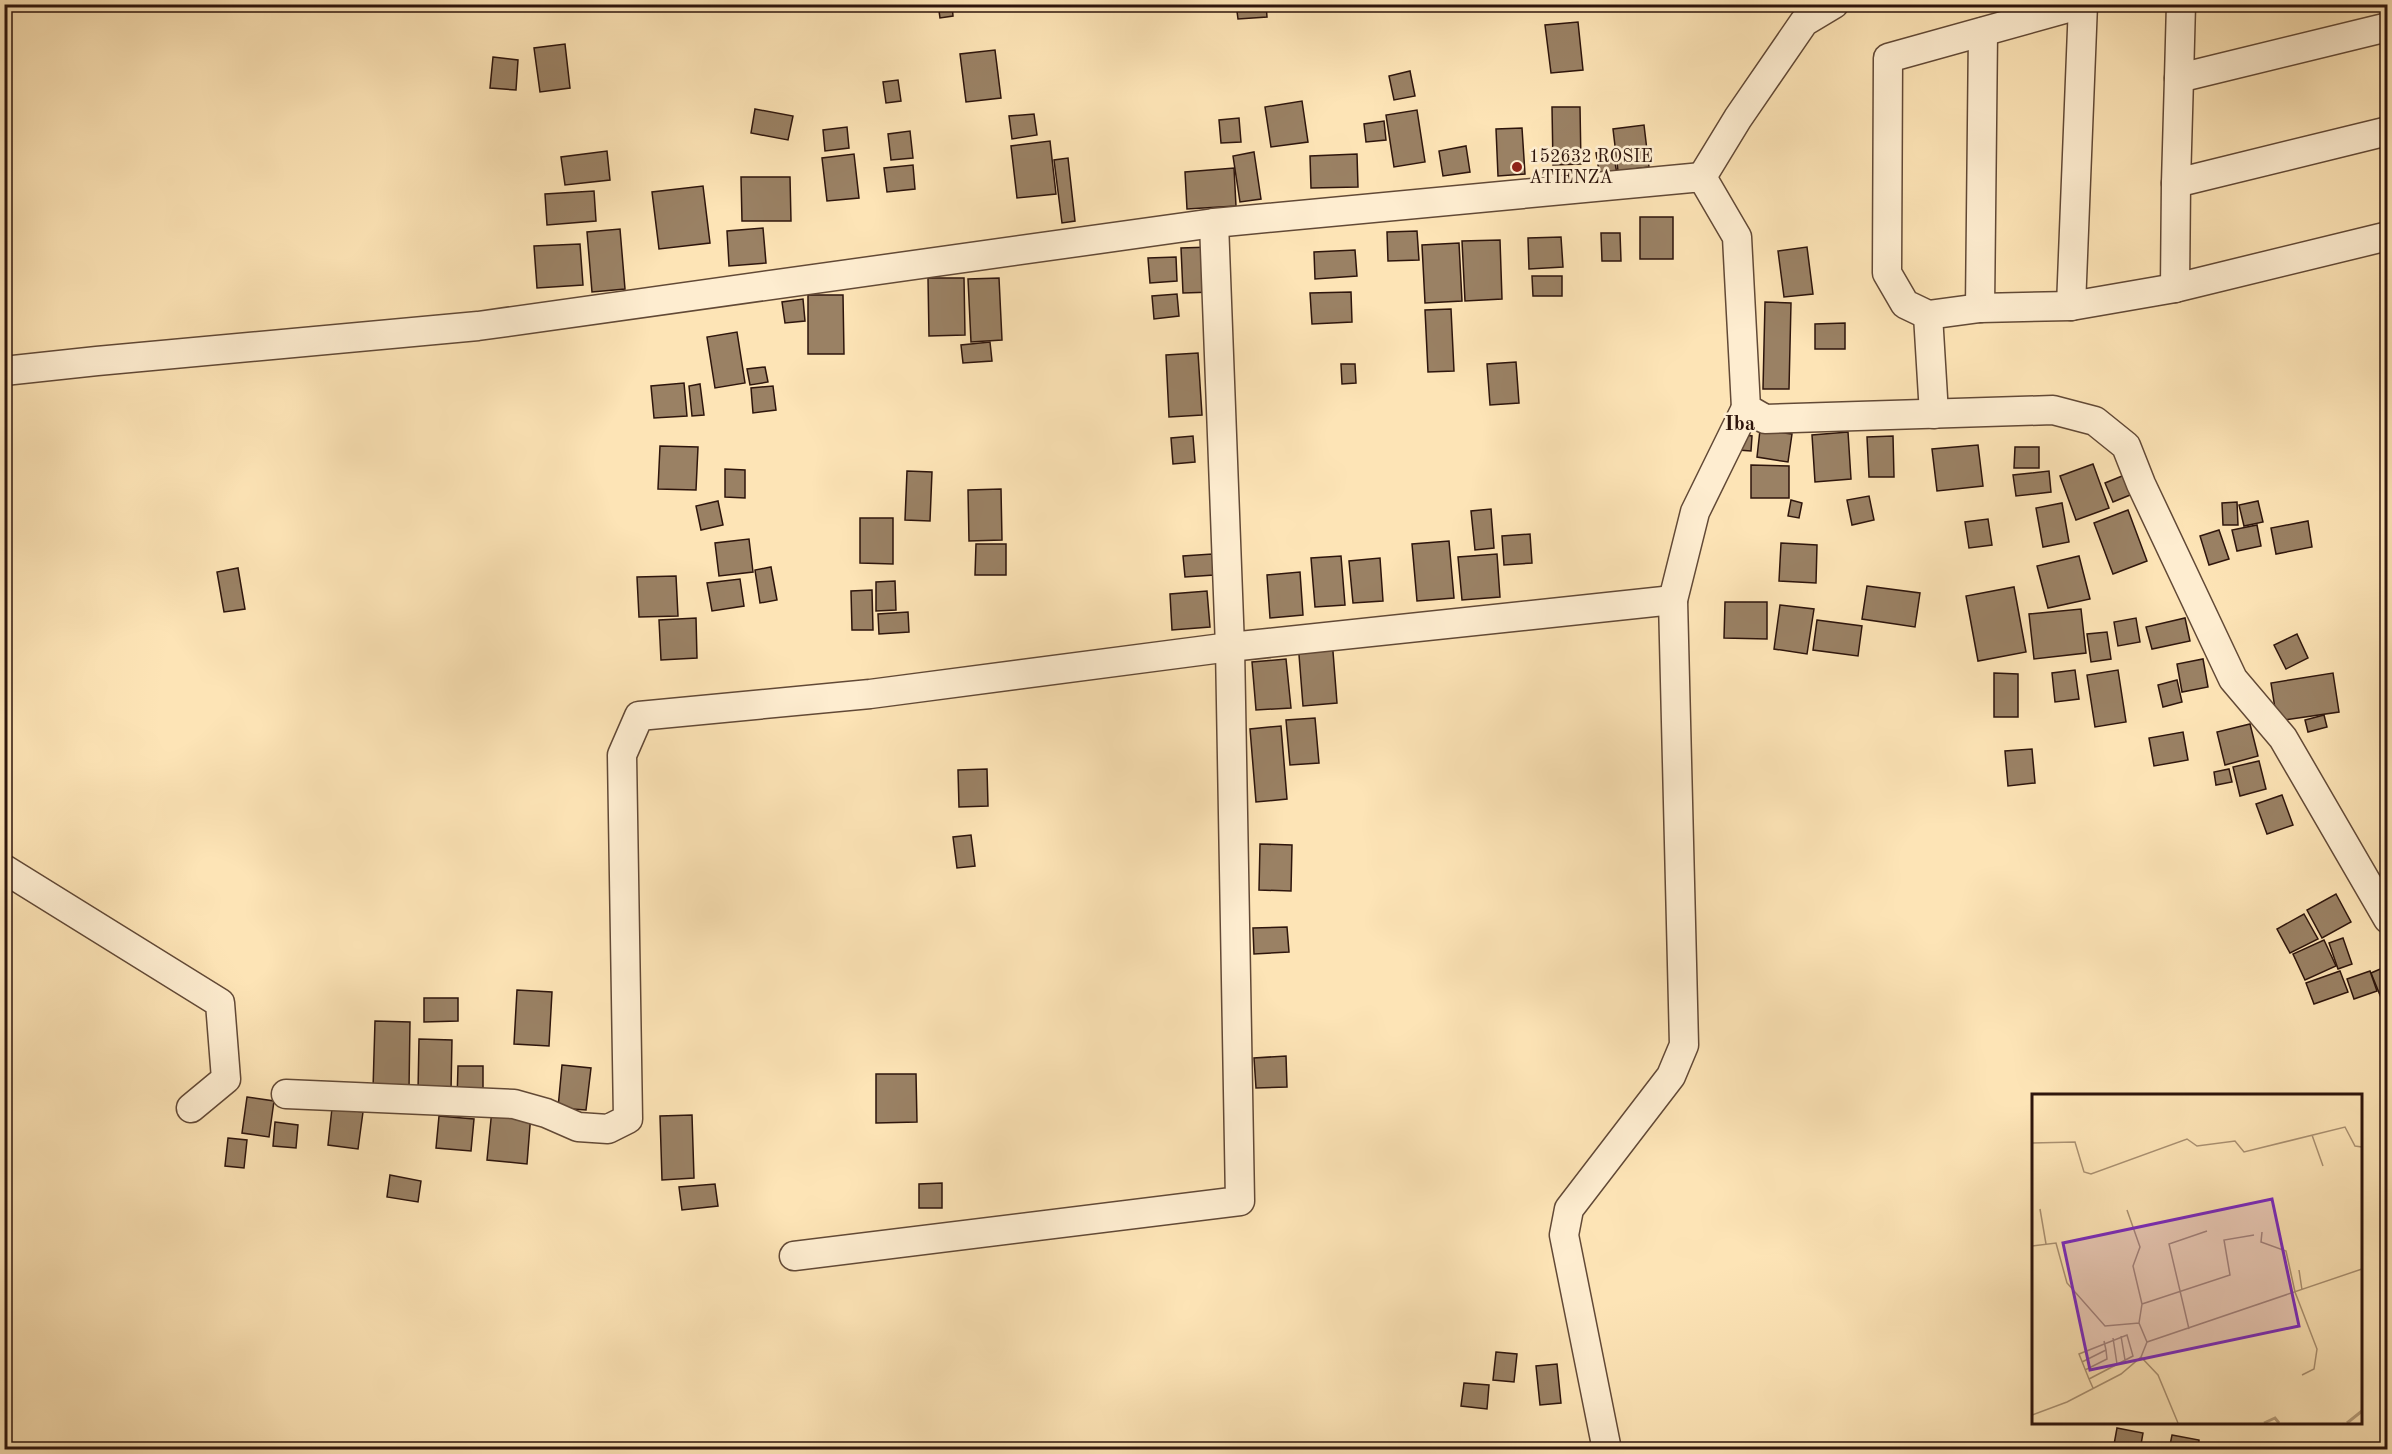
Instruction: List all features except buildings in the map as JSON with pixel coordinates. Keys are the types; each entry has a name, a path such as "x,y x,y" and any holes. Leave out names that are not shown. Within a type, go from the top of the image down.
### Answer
{"street":[{"path":"1702,177 1801,13 1834,4"},
{"path":"2071,306 2082,4 1888,58 1887,273 1905,304 1928,315 1980,308 2071,306 2175,288 2388,236"},
{"path":"2175,288 2181,4"},
{"path":"2179,78 2388,27"},
{"path":"1980,308 1983,32"},
{"path":"2176,183 2388,131"},
{"path":"4,371 478,326 1214,223 1702,177"},
{"path":"1607,1449 1564,1235 1569,1209 1671,1076 1684,1045 1673,600 1695,512 1746,408 1737,237 1702,177"},
{"path":"794,1256 1240,1201 1230,647 1214,223"},
{"path":"1928,315 1934,414"},
{"path":"1746,408 1765,419 2053,410 2095,421 2126,446 2141,484 2233,679 2283,738 2388,919"},
{"path":"286,1094 514,1104 546,1113 578,1126 608,1129 628,1119 622,755 639,716 870,694 1230,647 1673,600"},
{"path":"4,869 220,1003 226,1079 191,1108"}],"place":[{"name":"152632 ROSIE ATIENZA","path":"1517,167"}],"district":[{"name":"Iba","path":"1740,424"}]}
